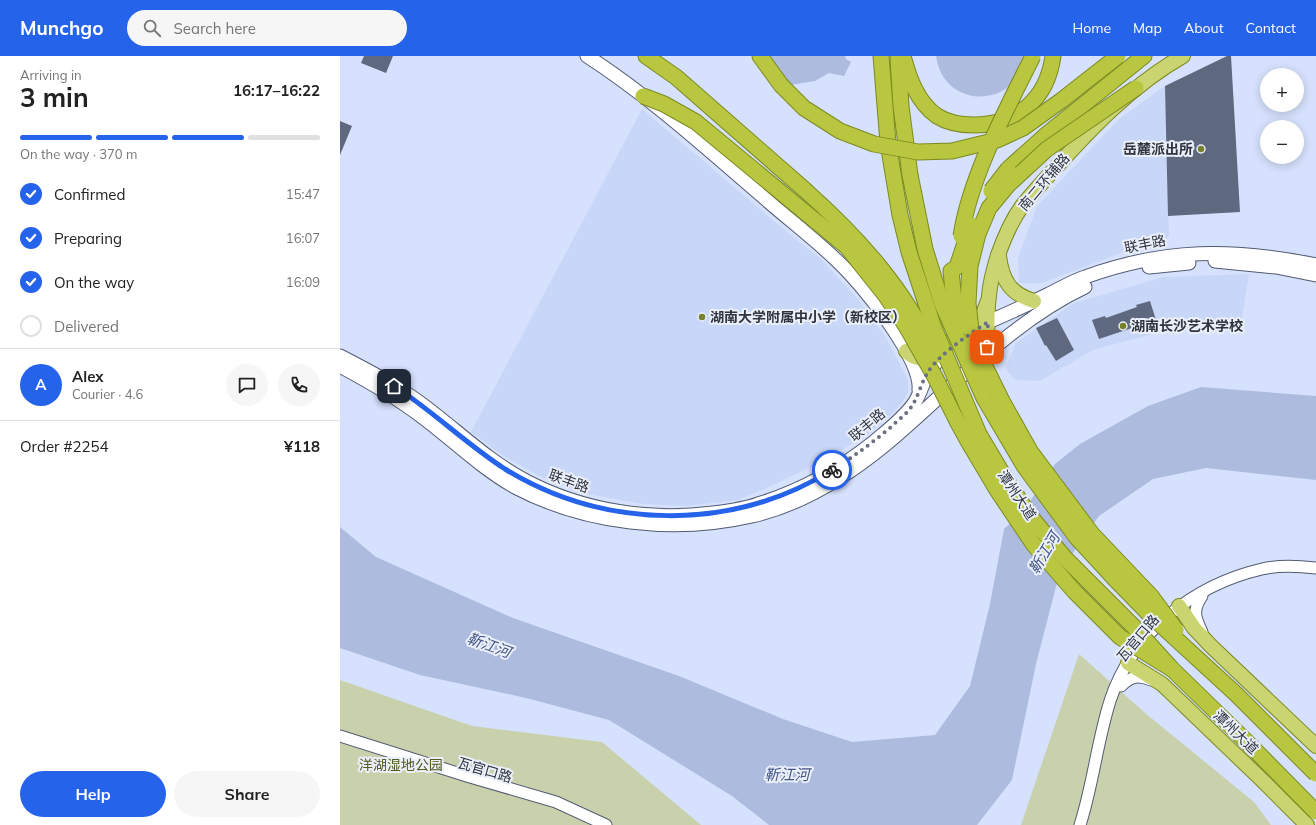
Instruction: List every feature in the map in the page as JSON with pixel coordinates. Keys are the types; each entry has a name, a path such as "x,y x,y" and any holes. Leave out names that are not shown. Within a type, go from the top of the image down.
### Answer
{"highway":[{"path":"646,56 676,77 832,214 860,243 897,288 930,343 988,476"},
{"path":"760,56 781,85 804,108 840,131 874,144 918,152 952,151 997,140 1023,128 1062,100 1118,56"},
{"name":"潭州大道","path":"881,56 888,143 904,230 934,328 982,439 1007,481 1044,534 1064,557 1133,626 1172,670 1252,747 1316,812"},
{"path":"898,56 901,106 910,176 925,249 942,304 984,398 1004,435 1049,501 1077,538 1131,596 1190,651 1316,774"},
{"path":"903,56 914,88 924,104 948,123 970,125 1005,121 1024,109 1039,93 1049,75 1053,56"},
{"path":"957,267 964,217 971,193 998,128 1033,56"},
{"path":"1144,56 1058,124 1008,169 989,193 974,219 957,267 951,271 954,302 965,340 999,409 1092,534 1151,596 1190,651"},
{"path":"1030,451 1002,401 978,350 971,330 968,303 970,266 978,234 989,208 1013,180 1047,149 1136,88"},
{"path":"643,96 664,104 696,122 847,247 886,296 921,350 956,421 988,476 1034,545 1074,591 1120,637 1172,670"}],"main road":[{"path":"586,56 617,76 643,96 825,249 851,275 888,321 906,351 918,375 920,384 919,393"},
{"name":"南二环辅路","path":"985,356 988,339 989,296 998,254 1008,230 1022,206 1073,148 1136,88 1163,68 1183,56"},
{"name":"联丰路","path":"340,356 394,386 412,398 487,456 526,481 552,493 577,502 604,509 653,515 691,516 729,511 757,505 799,488 853,458 908,412 916,401 928,372 969,335 988,322 1083,278 1127,263 1170,255 1217,253 1247,254 1278,257 1316,264"},
{"path":"998,254 1000,269 1004,280 1017,294 1034,301"},
{"name":"联丰路","path":"340,366 402,402 497,475 513,486 538,498 573,510 606,518 637,523 705,524 752,516 792,502 831,483 860,465 886,444 1011,333 1051,304 1093,283 1124,273 1178,263 1218,261 1276,267 1316,276"},
{"path":"906,351 911,356 917,358 924,359 931,357 982,317 989,296"},
{"path":"1181,608 1194,628 1211,646 1316,746"},
{"name":"潭州大道","path":"1130,664 1162,684 1257,775 1306,825"}],"street":[{"path":"1181,608 1195,595 1211,587 1248,573 1280,567 1316,568"},
{"name":"瓦官口路","path":"1084,825 1091,804 1113,705 1130,664 1181,608 1221,587 1267,572 1284,571 1316,573"},
{"path":"1202,596 1196,605 1195,611 1197,622 1211,646"},
{"path":"1080,825 1110,700 1130,664"},
{"path":"1121,686 1130,678 1136,676 1162,684"},
{"path":"340,736 470,777 556,802 606,825"},
{"name":"瓦官口路","path":"340,740 469,781 557,806 598,825"}],"shaded area":[{"path":"1165,86 1169,237 1126,251 1042,283 1019,283 1018,258 1037,206 1119,119"},
{"name":"湖南大学附属中小学（新校区）","path":"642,109 821,259 857,298 885,336 908,380 908,392 904,400 894,412 868,434 825,460 738,500 686,506 643,504 587,494 539,476 502,455 471,432"},
{"name":"湖南长沙艺术学校","path":"1249,274 1241,323 1171,329 1093,350 1040,381 1015,380 1005,368 1016,343 1074,303 1163,277"}],"green space":[{"path":"1079,654 1145,713 1254,802 1271,825 1021,825"},
{"name":"洋湖湿地公园","path":"340,680 472,726 602,742 701,825 340,825"}],"water":[{"path":"771,56 845,56 846,59 851,62 844,76 829,73 815,81 790,85 769,64"},
{"path":"936,56 1023,56 1019,73 1010,86 997,93 982,96 967,94 953,87 942,74"},
{"name":"靳江河","path":"1201,387 1316,396 1316,480 1206,468 1153,479 1099,516 1060,571 1036,664 1012,780 977,825 769,825 732,796 609,720 526,698 420,675 340,648 340,527 376,557 513,618 679,676 783,719 852,742 935,735 970,686 990,604 1004,529 1024,510 1055,464 1080,444 1148,406"}],"building":[{"path":"364,56 393,56 386,73 361,63"},
{"name":"岳麓派出所","path":"1227,56 1231,56 1240,212 1168,216 1165,86"},
{"path":"340,121 352,126 340,155"},
{"path":"1150,301 1156,320 1099,339 1092,320 1105,316 1106,318 1137,307 1136,305"},
{"path":"1057,318 1074,350 1056,361 1046,345 1045,346 1036,328"}],"way so far":[{"path":"832,470 853,458 908,412 916,401 928,372 934,365 951,349 988,322 987,347"}],"place":[{"name":"岳麓派出所","path":"1201,149"},
{"name":"湖南大学附属中小学（新校区）","path":"702,317"},
{"name":"湖南长沙艺术学校","path":"1123,326"}],"route":[{"path":"394,386 418,402 504,468 526,481 577,502 604,509 634,513 691,516 729,511 757,505 785,494 832,470"}]}
